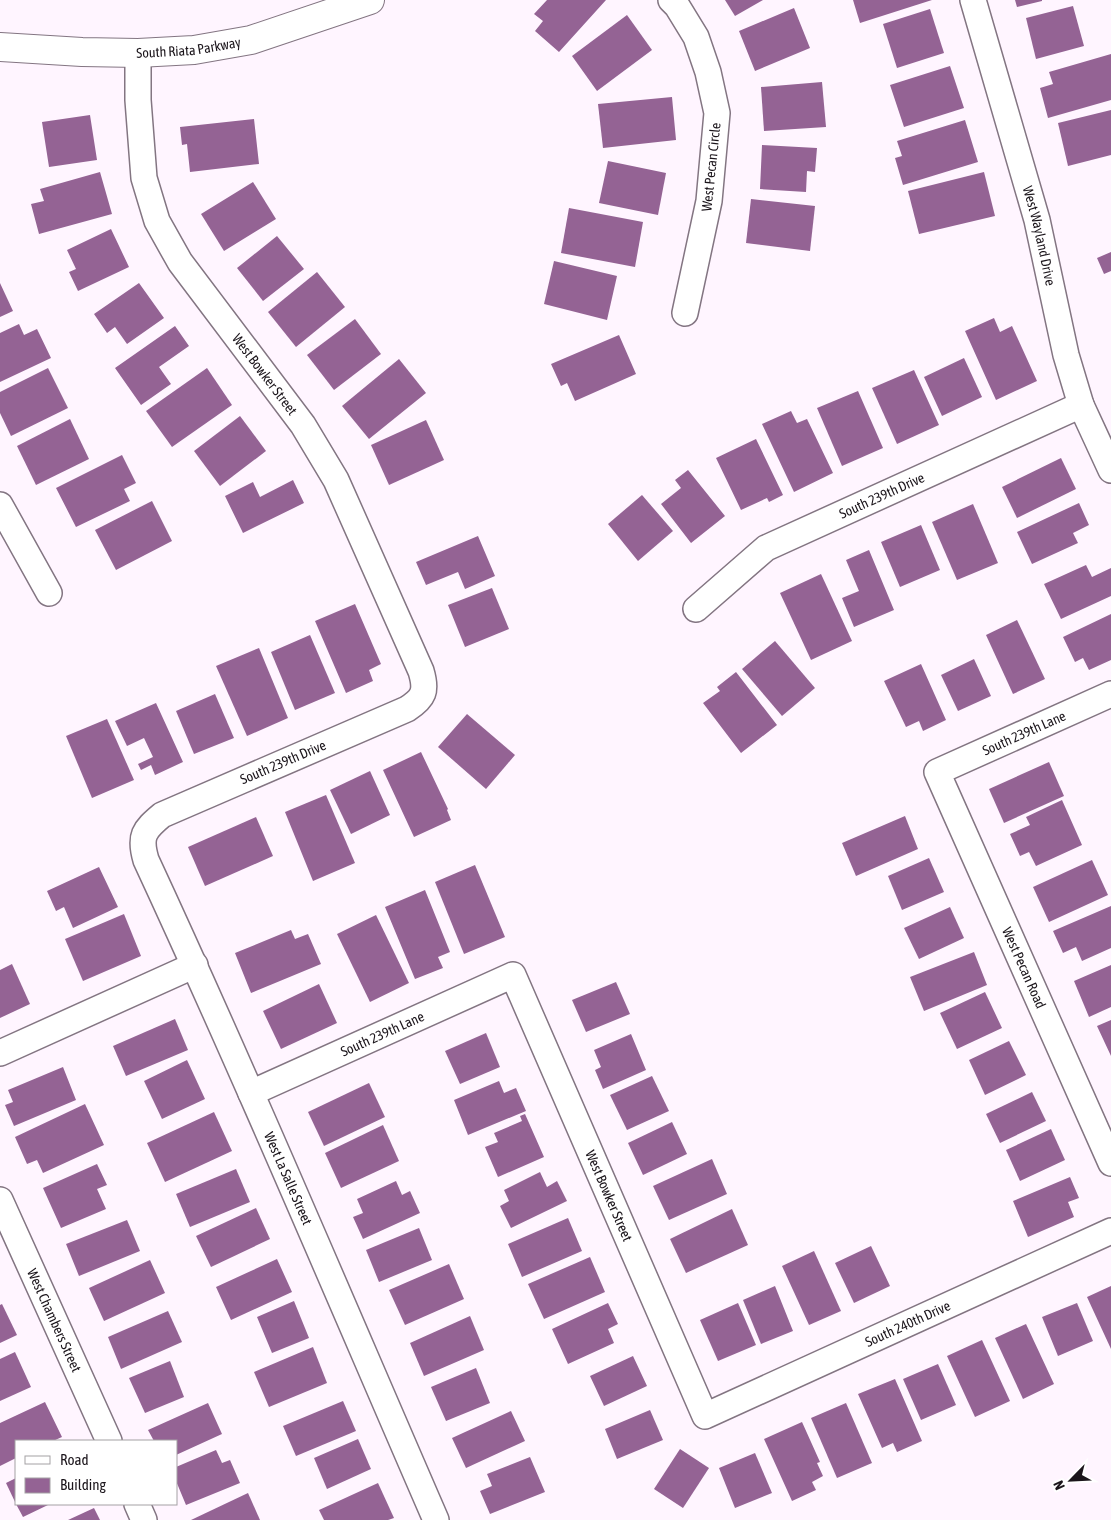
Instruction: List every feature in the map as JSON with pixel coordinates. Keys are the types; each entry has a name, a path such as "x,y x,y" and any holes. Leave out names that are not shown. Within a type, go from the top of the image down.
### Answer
{"street":[{"name":"South Riata Parkway","path":"0,47 138,53 194,50 251,40 370,0"},
{"name":"West Pecan Circle","path":"671,0 677,6 696,37 708,72 717,113 709,201 684,313"},
{"name":"West Wayland Drive","path":"973,0 1039,230 1066,355 1081,405 1111,470"},
{"name":"West Bowker Street","path":"138,53 138,100 144,178 157,221 180,262 303,425 336,480 421,671 425,682 424,692"},
{"name":"South 239th Drive","path":"696,609 766,548 1081,405"},
{"path":"0,505 48,593"},
{"name":"South 239th Drive","path":"143,835 162,815 407,709 418,702 424,692"},
{"name":"South 239th Lane","path":"937,772 1111,694"},
{"name":"West Pecan Road","path":"937,772 1111,1163"},
{"name":"West La Salle Street","path":"143,835 142,846 146,860 195,965 436,1520"},
{"path":"0,1053 195,965"},
{"name":"West Bowker Street","path":"513,975 705,1416"},
{"name":"South 239th Lane","path":"251,1093 513,975"},
{"name":"West Chambers Street","path":"1,1206 108,1440"},
{"name":"South 240th Drive","path":"705,1416 1111,1231"},
{"path":"137,1505 144,1520"}],"building":[{"path":"547,0 606,0 559,52 535,31 543,21 534,14"},
{"path":"725,0 763,0 735,16"},
{"path":"853,0 932,0 860,23"},
{"path":"1015,0 1042,0 1042,1 1017,7"},
{"path":"1073,6 1084,46 1036,59 1026,18"},
{"path":"794,8 810,48 755,71 739,31"},
{"path":"930,9 944,53 897,68 883,24"},
{"path":"627,15 652,50 597,91 572,56"},
{"path":"1111,54 1111,100 1048,118 1040,88 1053,84 1049,72"},
{"path":"950,66 964,108 904,127 890,85"},
{"path":"822,82 826,127 764,131 761,87"},
{"path":"672,97 676,140 603,148 598,104"},
{"path":"1111,110 1111,155 1068,166 1058,123"},
{"path":"90,115 97,160 49,167 42,122"},
{"path":"254,119 259,164 190,172 187,144 182,145 180,127"},
{"path":"965,120 978,162 903,185 895,158 902,156 897,141"},
{"path":"762,145 817,148 815,172 807,171 806,192 760,189"},
{"path":"608,161 666,173 658,215 599,203"},
{"path":"100,172 112,214 39,234 31,204 44,201 40,189"},
{"path":"984,172 995,216 919,234 908,191"},
{"path":"253,182 276,219 224,251 201,214"},
{"path":"751,199 815,206 810,251 746,243"},
{"path":"569,208 643,222 635,267 561,253"},
{"path":"111,229 129,267 78,291 69,272 76,269 67,250"},
{"path":"277,236 304,269 263,301 237,268"},
{"path":"1111,252 1111,271 1104,274 1097,258"},
{"path":"554,261 617,276 607,320 544,304"},
{"path":"317,272 345,307 296,347 268,312"},
{"path":"0,283 13,311 0,317"},
{"path":"139,283 164,318 127,344 115,327 107,333 94,314"},
{"path":"994,318 1000,332 1012,326 1037,381 996,400 965,331"},
{"path":"355,319 381,354 334,390 307,355"},
{"path":"19,324 24,335 37,329 51,358 0,382 0,333"},
{"path":"175,326 189,346 159,367 171,384 141,405 115,368"},
{"path":"619,335 636,374 575,401 567,383 561,386 551,364"},
{"path":"964,358 982,397 942,416 924,377"},
{"path":"399,359 426,393 369,439 342,406"},
{"path":"48,368 68,408 11,436 0,413 0,392"},
{"path":"207,368 232,405 172,447 146,411"},
{"path":"914,370 939,425 897,444 872,388"},
{"path":"858,391 883,448 842,466 817,408"},
{"path":"791,411 797,423 807,419 833,473 794,492 762,424"},
{"path":"240,416 266,451 220,486 194,451"},
{"path":"70,419 89,459 36,485 17,446"},
{"path":"426,420 444,460 389,485 371,445"},
{"path":"756,439 783,495 769,502 767,498 741,510 716,458"},
{"path":"122,455 136,483 124,489 130,501 76,527 56,488"},
{"path":"1061,458 1076,489 1017,518 1002,487"},
{"path":"688,470 725,516 691,543 661,504 681,488 675,480"},
{"path":"293,480 304,503 243,533 225,496 253,482 260,497"},
{"path":"642,495 673,531 638,561 608,524"},
{"path":"152,501 172,541 116,570 95,530"},
{"path":"1079,503 1089,525 1073,533 1078,543 1032,564 1017,532"},
{"path":"973,504 998,563 957,580 932,522"},
{"path":"921,525 940,570 900,587 881,542"},
{"path":"478,536 495,576 465,589 458,572 426,585 416,562"},
{"path":"869,550 894,610 854,627 842,598 859,591 846,560"},
{"path":"1086,565 1092,577 1111,568 1111,596 1061,619 1044,584"},
{"path":"821,574 852,641 811,660 780,593"},
{"path":"492,588 509,629 465,647 448,605"},
{"path":"355,604 381,664 369,670 373,681 346,693 315,621"},
{"path":"1111,614 1111,660 1089,670 1083,658 1075,662 1063,637"},
{"path":"1017,620 1045,679 1013,694 986,635"},
{"path":"310,635 335,693 295,710 271,652"},
{"path":"775,641 815,688 782,716 742,669"},
{"path":"259,648 288,718 247,736 216,666"},
{"path":"974,659 991,696 958,711 941,675"},
{"path":"921,664 946,720 923,731 919,721 906,727 884,681"},
{"path":"736,672 777,725 741,753 703,703 720,691 717,687"},
{"path":"215,694 234,738 194,754 176,711"},
{"path":"156,703 183,762 155,775 151,765 141,770 138,764 153,757 144,738 127,746 115,721"},
{"path":"467,714 515,755 486,789 438,747"},
{"path":"107,719 134,780 92,798 66,736"},
{"path":"421,752 448,809 451,820 414,837 383,770"},
{"path":"1049,762 1064,796 1004,823 989,789"},
{"path":"370,771 390,815 351,834 330,790"},
{"path":"326,795 355,863 313,881 285,812"},
{"path":"1062,800 1082,845 1036,866 1029,852 1020,856 1010,834 1030,825 1026,817"},
{"path":"905,816 918,849 856,876 842,843"},
{"path":"256,817 273,856 205,886 188,847"},
{"path":"929,858 944,892 902,910 888,876"},
{"path":"1092,860 1108,895 1049,922 1033,887"},
{"path":"475,865 505,937 464,954 435,882"},
{"path":"99,867 118,907 73,928 64,907 56,911 47,891"},
{"path":"425,890 450,952 438,957 443,968 415,979 385,907"},
{"path":"1111,906 1111,948 1082,961 1076,947 1063,953 1053,931"},
{"path":"950,907 964,938 919,959 904,928"},
{"path":"124,914 141,956 83,981 65,939"},
{"path":"376,915 409,983 370,1002 337,934"},
{"path":"291,930 295,939 308,934 321,964 251,993 235,953"},
{"path":"974,952 987,985 924,1011 910,977"},
{"path":"12,964 30,1004 0,1018 0,970"},
{"path":"1111,965 1111,1007 1089,1017 1074,981"},
{"path":"616,982 630,1014 586,1032 572,1000"},
{"path":"319,984 337,1023 281,1049 263,1011"},
{"path":"985,992 1002,1028 957,1049 940,1013"},
{"path":"175,1019 188,1050 126,1076 113,1046"},
{"path":"1111,1020 1111,1056 1097,1026"},
{"path":"486,1033 500,1067 460,1084 445,1051"},
{"path":"631,1034 646,1070 603,1089 595,1070 601,1067 594,1050"},
{"path":"1009,1041 1026,1075 985,1095 969,1060"},
{"path":"187,1060 205,1099 162,1119 144,1081"},
{"path":"63,1067 76,1100 14,1126 5,1105 13,1102 8,1090"},
{"path":"652,1076 669,1111 627,1130 610,1095"},
{"path":"499,1081 504,1093 516,1088 526,1111 468,1135 454,1100"},
{"path":"369,1083 385,1117 324,1146 308,1112"},
{"path":"1032,1092 1046,1121 1000,1143 986,1114"},
{"path":"85,1104 104,1145 43,1173 37,1160 27,1164 15,1137"},
{"path":"214,1112 232,1151 165,1182 147,1143"},
{"path":"525,1114 544,1157 498,1177 485,1147 498,1142 494,1133 522,1121 520,1116"},
{"path":"672,1122 687,1154 643,1175 628,1143"},
{"path":"383,1125 399,1161 341,1188 325,1153"},
{"path":"1051,1129 1065,1160 1020,1181 1006,1150"},
{"path":"712,1159 727,1194 669,1220 653,1186"},
{"path":"97,1164 107,1185 97,1189 106,1209 61,1228 43,1188"},
{"path":"236,1169 250,1202 190,1227 176,1194"},
{"path":"540,1172 547,1187 557,1181 567,1201 511,1228 500,1206 509,1201 504,1190"},
{"path":"1070,1177 1079,1198 1068,1202 1074,1217 1028,1237 1013,1201"},
{"path":"396,1181 402,1195 410,1191 420,1213 363,1239 353,1217 363,1213 357,1199"},
{"path":"256,1208 270,1239 211,1267 196,1236"},
{"path":"732,1209 748,1245 686,1273 670,1239"},
{"path":"568,1218 582,1251 522,1277 508,1244"},
{"path":"127,1220 140,1251 79,1276 66,1244"},
{"path":"419,1228 432,1260 379,1282 366,1250"},
{"path":"871,1246 890,1286 854,1303 835,1263"},
{"path":"814,1251 841,1311 809,1325 782,1266"},
{"path":"590,1257 605,1292 544,1319 528,1284"},
{"path":"277,1259 292,1292 231,1320 216,1287"},
{"path":"150,1260 165,1293 104,1321 89,1288"},
{"path":"449,1264 464,1299 405,1325 389,1290"},
{"path":"775,1286 793,1331 761,1344 743,1300"},
{"path":"1111,1286 1111,1349 1087,1297"},
{"path":"294,1301 309,1338 272,1353 257,1317"},
{"path":"608,1303 618,1324 608,1329 614,1343 568,1364 552,1329"},
{"path":"738,1303 756,1345 718,1361 700,1320"},
{"path":"1077,1303 1093,1341 1058,1356 1042,1317"},
{"path":"2,1304 17,1335 0,1343 0,1305"},
{"path":"168,1311 182,1342 121,1369 108,1337"},
{"path":"470,1316 484,1350 424,1376 410,1343"},
{"path":"1026,1324 1054,1384 1023,1399 995,1338"},
{"path":"982,1340 1010,1401 975,1417 947,1356"},
{"path":"313,1347 327,1383 269,1407 254,1372"},
{"path":"15,1352 31,1387 0,1401 0,1359"},
{"path":"633,1356 647,1386 604,1406 590,1376"},
{"path":"170,1361 184,1397 145,1413 129,1378"},
{"path":"938,1364 956,1405 921,1420 903,1379"},
{"path":"476,1368 490,1403 446,1421 431,1387"},
{"path":"895,1379 922,1441 897,1452 893,1443 882,1448 858,1394"},
{"path":"343,1401 356,1431 296,1456 283,1426"},
{"path":"45,1402 62,1437 55,1440 15,1440 15,1458 0,1466 0,1423"},
{"path":"208,1403 222,1434 178,1454 178,1440 153,1440 148,1430"},
{"path":"846,1403 872,1463 837,1478 811,1418"},
{"path":"650,1410 663,1440 617,1459 605,1429"},
{"path":"511,1411 525,1441 466,1468 452,1438"},
{"path":"802,1422 820,1462 817,1463 823,1476 812,1482 816,1490 792,1501 764,1439"},
{"path":"358,1439 371,1469 327,1489 314,1458"},
{"path":"680,1449 709,1468 683,1508 654,1489"},
{"path":"216,1450 222,1463 230,1460 240,1483 186,1505 178,1486 178,1466"},
{"path":"755,1453 772,1493 735,1508 719,1468"},
{"path":"530,1457 545,1492 490,1514 480,1491 492,1486 487,1474"},
{"path":"15,1478 15,1502 6,1483"},
{"path":"378,1483 394,1518 388,1520 324,1520 319,1510"},
{"path":"248,1493 260,1520 191,1520"},
{"path":"17,1505 48,1505 23,1517"},
{"path":"94,1508 100,1520 68,1520"}]}
